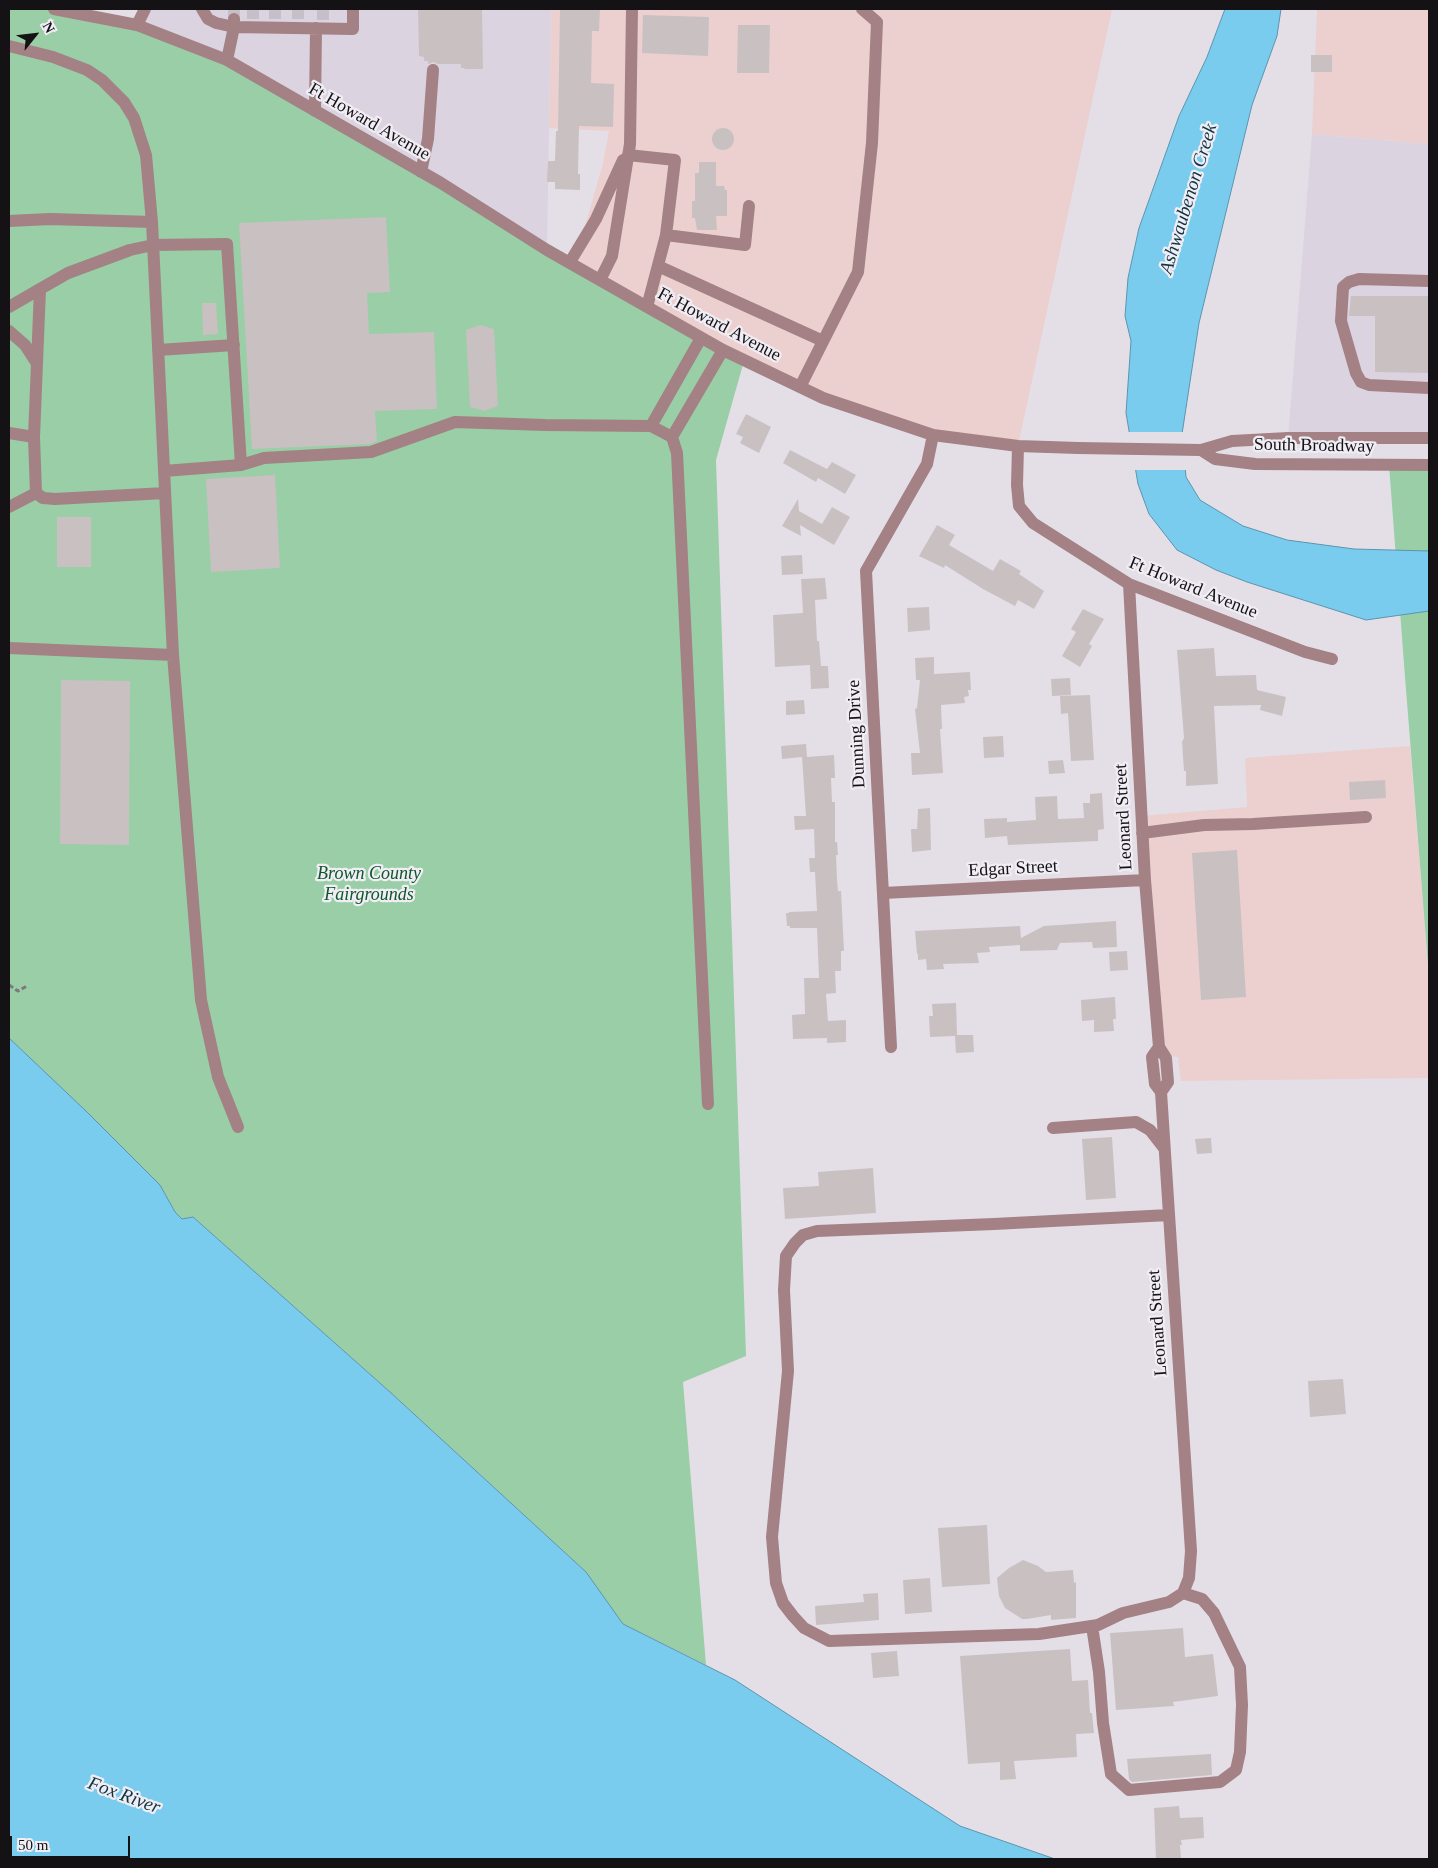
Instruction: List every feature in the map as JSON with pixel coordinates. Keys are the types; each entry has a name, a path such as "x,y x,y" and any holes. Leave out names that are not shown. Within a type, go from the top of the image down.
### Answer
{"street":[{"name":"Ft Howard Avenue","path":"54,9 138,25 227,60 421,172 600,280 701,338 823,398 933,435 1018,446 1017,484 1019,506 1033,523 1129,584 1306,652 1332,659"},
{"path":"138,25 145,9"},
{"path":"202,9 208,19 216,23 321,25 353,29 353,9"},
{"path":"600,280 612,256 629,150 632,9"},
{"path":"800,387 858,272 872,142 877,22 862,9"},
{"path":"227,60 234,23"},
{"path":"315,110 321,25"},
{"path":"9,46 53,57 87,70 102,80 124,102 134,118 146,155 152,222 173,655 201,1000 218,1077 238,1127"},
{"path":"421,172 428,139 434,70"},
{"path":"629,150 675,160 666,235 647,307"},
{"path":"570,262 596,219 629,150"},
{"path":"666,235 745,245 749,206"},
{"path":"9,221 152,222"},
{"path":"9,307 68,272 130,250 153,244 227,244 241,465"},
{"path":"658,266 823,340"},
{"path":"1429,281 1359,279 1349,282 1343,287 1342,320 1356,373 1361,382 1429,388"},
{"path":"36,493 34,437 40,289"},
{"path":"9,331 25,345 36,362"},
{"path":"651,426 701,338"},
{"path":"158,350 234,345"},
{"path":"672,437 723,350"},
{"path":"164,471 241,465 264,458 371,452 455,422 651,426 672,437 677,453 708,1104"},
{"path":"9,433 34,437"},
{"name":"Dunning Drive","path":"891,1047 866,571 927,464 933,435"},
{"name":"South Broadway","path":"1018,446 1201,450 1232,441 1288,438 1429,438"},
{"name":"South Broadway","path":"1201,450 1215,459 1255,464 1429,464"},
{"path":"36,493 43,498 55,500 165,493"},
{"path":"9,506 36,493"},
{"name":"Leonard Street","path":"1129,584 1145,880 1159,1047 1152,1057 1155,1084 1161,1092 1191,1551 1189,1578 1184,1593"},
{"path":"9,648 173,655"},
{"path":"1142,833 1204,825 1366,817"},
{"name":"Edgar Street","path":"883,893 1145,880"},
{"path":"1053,1128 1136,1122 1150,1130 1164,1148"},
{"path":"1092,1626 1111,1774 1129,1790 1220,1782 1236,1770 1240,1752 1242,1705 1240,1667 1214,1613 1202,1598 1184,1593 1169,1602 1123,1613 1092,1626 1039,1634 829,1640 804,1628 793,1616 783,1602 776,1583 772,1537 788,1371 784,1290 786,1256 794,1243 804,1235 817,1231 1169,1215"}],"path":[{"path":"9,985 18,991 27,986"}],"shaded area":[{"path":"145,9 551,9 547,250 137,25"},
{"path":"551,9 1112,9 1018,446 933,435 823,398 574,265 603,163 609,131 549,128"},
{"path":"1317,9 1429,9 1429,144 1312,134"},
{"path":"1312,134 1429,144 1429,438 1288,438"},
{"path":"1410,746 1429,977 1429,1078 1181,1081 1178,1057 1156,1055 1141,816 1247,807 1245,758"}],"green space":[{"name":"Brown County Fairgrounds","path":"9,9 54,9 137,25 227,60 744,361 716,460 746,1356 683,1382 706,1665 623,1624 585,1571 390,1392 193,1217 182,1219 175,1212 160,1185 9,1038"},
{"path":"1389,465 1429,465 1429,977 1405,677"}],"water":[{"name":"Ashwaubenon Creek","path":"1225,9 1281,9 1277,36 1252,105 1199,323 1182,434 1186,477 1200,500 1243,526 1287,540 1354,549 1429,551 1429,611 1366,620 1247,582 1216,570 1177,550 1149,514 1138,484 1126,413 1131,341 1125,316 1128,278 1139,228 1179,116 1207,57"},
{"name":"Fox River","path":"9,1038 160,1185 175,1212 182,1219 193,1217 390,1392 586,1572 623,1624 735,1680 960,1826 1055,1859 9,1859"}],"pier":[{"path":"1126,432 1185,432 1188,470 1133,470"}],"building":[{"path":"418,9 482,9 483,69 464,69 461,68 461,64 438,64 433,62 428,64 428,61 424,61 424,57 419,56"},
{"path":"560,9 600,9 599,31 592,31 591,83 614,84 613,127 579,126 578,174 580,174 580,190 555,189 555,182 547,182 548,161 555,161 556,131 558,131"},
{"path":"643,15 709,17 708,56 642,53"},
{"path":"738,25 770,25 769,73 737,73"},
{"path":"1311,55 1332,55 1332,72 1311,72"},
{"path":"723,128 731,131 734,139 731,147 723,150 715,147 712,139 715,131"},
{"path":"699,162 716,162 716,186 724,186 725,190 727,190 727,216 716,216 717,230 697,230 695,218 692,218 692,201 695,201 695,173 699,173"},
{"path":"386,217 390,292 367,293 369,334 434,332 437,409 375,411 377,441 371,444 252,449 239,223"},
{"path":"1351,296 1429,296 1429,373 1375,372 1375,316 1349,316"},
{"path":"202,303 216,303 218,334 203,335"},
{"path":"480,325 494,329 498,406 484,411 470,407 466,330"},
{"path":"746,414 771,427 759,453 740,443 743,437 736,434"},
{"path":"790,450 827,469 832,462 856,475 845,494 818,478 816,482 783,463"},
{"path":"275,475 280,568 211,572 206,479"},
{"path":"798,499 799,511 822,524 832,507 850,517 834,545 800,525 801,536 782,526"},
{"path":"57,517 91,517 91,567 57,567"},
{"path":"937,525 955,535 949,545 993,571 1000,559 1021,571 1019,574 1044,591 1034,609 1018,600 1015,606 983,589 945,565 944,568 919,556"},
{"path":"802,555 803,574 782,575 781,556"},
{"path":"825,578 827,599 815,600 817,641 819,641 821,666 828,666 829,688 811,689 810,665 775,667 773,615 803,613 801,579"},
{"path":"929,607 930,630 908,632 907,608"},
{"path":"1083,609 1104,619 1089,644 1092,646 1080,667 1062,656 1076,632 1071,629"},
{"path":"1214,648 1216,676 1256,675 1257,690 1286,697 1282,716 1260,710 1261,705 1214,706 1218,784 1186,786 1177,650"},
{"path":"934,657 934,674 970,672 971,690 968,690 969,696 964,697 965,703 941,705 942,729 940,729 943,773 912,775 911,753 920,753 915,709 917,708 920,680 916,680 915,658"},
{"path":"1070,678 1071,695 1052,696 1051,679"},
{"path":"61,680 130,681 129,845 60,844"},
{"path":"1090,695 1094,760 1071,761 1068,713 1061,714 1060,696"},
{"path":"804,700 805,714 786,715 786,701"},
{"path":"1003,736 1004,757 984,758 983,737"},
{"path":"806,744 807,757 834,755 835,778 831,778 832,802 835,802 835,842 837,842 838,855 836,855 837,880 838,891 841,891 844,951 841,951 841,971 835,971 836,993 826,994 828,1021 846,1020 846,1042 827,1043 827,1038 793,1039 792,1015 805,1014 804,978 819,978 817,928 790,928 790,926 787,926 786,913 817,911 815,872 810,872 809,858 815,858 814,829 795,830 794,816 806,816 802,757 782,759 781,746"},
{"path":"1063,760 1065,773 1049,774 1048,761"},
{"path":"1385,780 1386,798 1350,800 1349,782"},
{"path":"1102,793 1104,829 1098,830 1098,841 1008,845 1007,836 985,838 984,819 1007,818 1007,822 1036,820 1035,797 1057,796 1058,819 1084,818 1083,803 1090,803 1090,794"},
{"path":"930,808 931,850 912,852 911,829 917,829 918,809"},
{"path":"1237,850 1246,997 1201,1000 1192,853"},
{"path":"1116,921 1117,947 1093,948 1092,942 1060,943 1057,950 1020,951 1020,945 989,947 990,952 977,953 979,963 943,964 944,969 927,970 926,959 918,960 915,931 1020,926 1021,938 1044,926"},
{"path":"1127,951 1128,970 1110,971 1109,952"},
{"path":"1115,997 1116,1019 1113,1019 1114,1031 1094,1032 1094,1020 1082,1021 1081,1000"},
{"path":"956,1003 957,1035 973,1035 974,1052 956,1053 955,1036 930,1037 929,1016 933,1016 932,1004"},
{"path":"1112,1137 1116,1198 1086,1200 1082,1139"},
{"path":"1211,1138 1212,1153 1197,1154 1195,1139"},
{"path":"873,1168 876,1213 785,1219 783,1188 819,1186 818,1172"},
{"path":"1343,1379 1346,1414 1310,1417 1308,1381"},
{"path":"987,1525 990,1584 942,1587 938,1528"},
{"path":"1023,1560 1038,1566 1046,1572 1073,1570 1074,1583 1076,1582 1076,1618 1051,1620 1051,1615 1022,1619 1005,1608 999,1596 997,1578"},
{"path":"930,1578 932,1612 905,1614 903,1580"},
{"path":"878,1593 879,1620 816,1625 815,1606 864,1602 863,1594"},
{"path":"1183,1628 1185,1657 1213,1654 1218,1696 1173,1702 1174,1706 1116,1710 1110,1633"},
{"path":"1070,1649 1072,1681 1088,1680 1090,1713 1092,1713 1094,1733 1076,1734 1077,1757 1014,1761 1016,1779 1000,1780 1000,1762 968,1764 960,1656"},
{"path":"897,1651 899,1676 873,1678 871,1653"},
{"path":"1211,1754 1212,1775 1132,1782 1129,1779 1127,1759"},
{"path":"1179,1806 1180,1818 1203,1817 1204,1838 1181,1840 1181,1859 1156,1859 1154,1808"}],"tunnel":[{"path":"234,9 234,19"},
{"path":"253,9 253,19"},
{"path":"275,9 275,19"},
{"path":"298,9 298,19"},
{"path":"323,9 323,20"}]}
